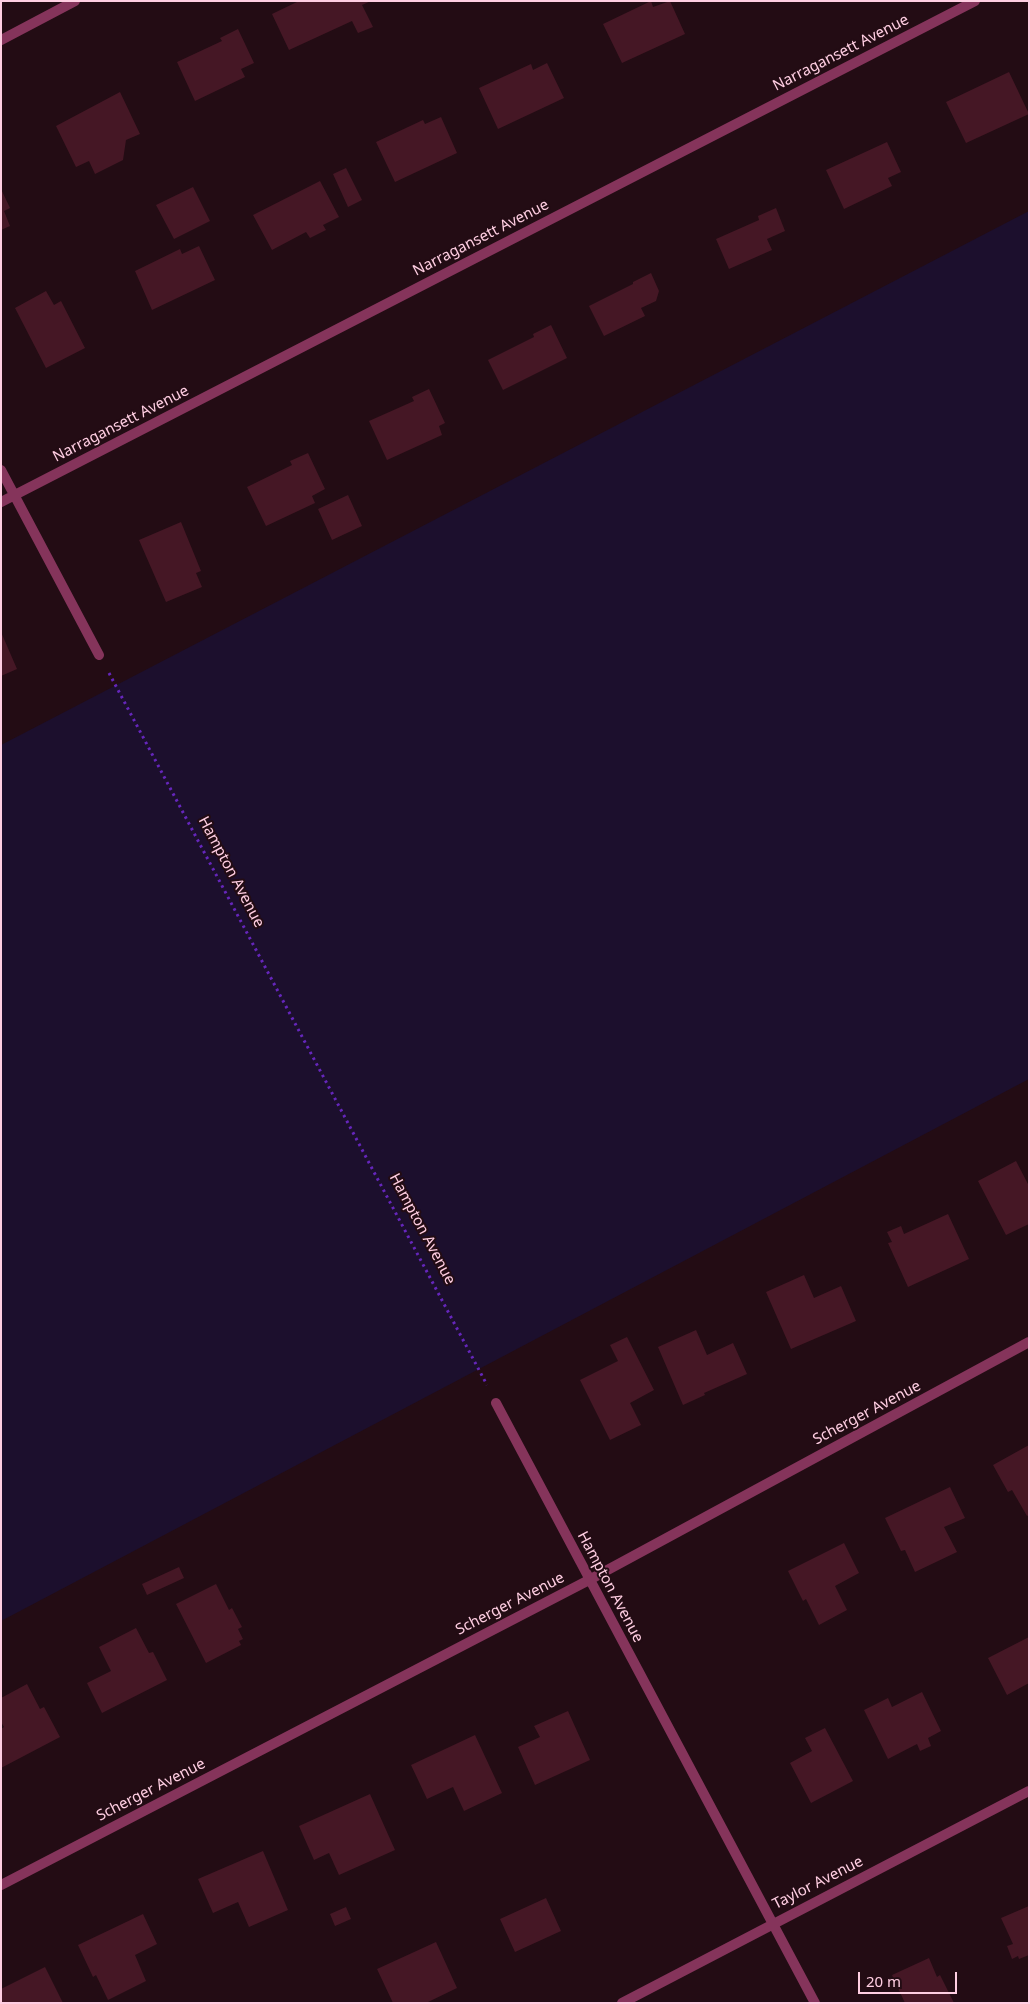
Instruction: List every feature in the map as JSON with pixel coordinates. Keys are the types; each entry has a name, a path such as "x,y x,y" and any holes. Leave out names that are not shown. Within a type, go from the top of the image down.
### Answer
{"street":[{"path":"1,40 75,1"},
{"name":"Narragansett Avenue","path":"1,502 974,1"},
{"path":"1,470 99,655"},
{"name":"Scherger Avenue","path":"1,1885 589,1580 1029,1342"},
{"name":"Hampton Avenue","path":"496,1403 815,2003"},
{"name":"Taylor Avenue","path":"622,2003 1029,1791"}],"path":[{"name":"Hampton Avenue","path":"99,655 496,1403"}],"shaded area":[{"path":"1029,211 1029,1079 1,1621 1,745"}],"building":[{"path":"299,1 371,1 362,5 373,27 358,33 352,21 289,50 272,14"},
{"path":"651,1 653,7 670,1 685,34 622,63 603,24"},
{"path":"238,29 254,63 241,69 245,77 195,101 177,62 222,41 220,38"},
{"path":"547,63 564,98 498,129 479,88 531,64 533,70"},
{"path":"1009,72 1029,114 966,143 946,102"},
{"path":"120,92 140,134 126,140 123,160 95,174 89,161 76,167 56,126"},
{"path":"441,117 457,153 395,182 376,142 423,120 425,124"},
{"path":"887,142 901,172 888,178 892,186 844,209 826,170"},
{"path":"346,168 362,200 348,207 333,174"},
{"path":"320,181 339,217 323,225 326,230 310,238 306,232 272,250 253,215"},
{"path":"193,187 210,221 174,239 156,205"},
{"path":"1,189 10,208 4,211 10,226 1,230"},
{"path":"776,208 785,231 767,239 772,250 729,269 716,239 759,220 758,216"},
{"path":"199,246 215,280 152,310 135,271 180,249 182,254"},
{"path":"651,273 659,291 656,301 641,308 645,316 604,336 589,306"},
{"path":"46,291 54,305 61,301 85,348 46,368 15,308"},
{"path":"551,325 567,358 503,390 488,360 534,337 533,334"},
{"path":"429,389 445,423 439,426 442,435 387,460 369,421 414,401 412,397"},
{"path":"308,453 325,489 312,496 315,503 266,526 247,487 292,465 290,461"},
{"path":"348,495 362,526 332,540 318,509"},
{"path":"181,522 201,571 196,573 202,587 166,602 139,540"},
{"path":"1,632 17,669 1,676"},
{"path":"1016,1161 1029,1186 1029,1224 1006,1235 978,1181"},
{"path":"948,1214 969,1259 908,1287 888,1243 892,1242 887,1232 901,1226 904,1234"},
{"path":"804,1275 814,1298 841,1286 856,1321 791,1349 766,1292"},
{"path":"696,1330 707,1355 733,1343 747,1374 704,1393 705,1395 683,1405 658,1347"},
{"path":"627,1337 654,1390 630,1403 641,1425 610,1440 580,1380 618,1361 610,1345"},
{"path":"1029,1445 1029,1515 1027,1516 1012,1490 1008,1492 993,1465"},
{"path":"950,1487 965,1518 944,1527 957,1552 915,1572 905,1550 901,1551 885,1518"},
{"path":"844,1543 859,1573 835,1586 847,1610 819,1625 806,1599 803,1601 788,1571"},
{"path":"179,1567 184,1578 147,1595 142,1584"},
{"path":"216,1584 229,1610 232,1608 242,1627 238,1629 243,1639 239,1641 241,1645 206,1663 176,1604"},
{"path":"136,1628 149,1653 153,1652 167,1680 102,1713 87,1683 111,1671 99,1647"},
{"path":"1029,1637 1029,1683 1007,1695 988,1658"},
{"path":"27,1684 40,1709 44,1707 60,1737 1,1768 1,1729 4,1727 1,1722 1,1698"},
{"path":"922,1692 941,1731 928,1738 931,1746 920,1751 917,1744 888,1759 864,1710 888,1698 892,1707"},
{"path":"568,1711 590,1760 535,1785 518,1747 540,1737 534,1726"},
{"path":"825,1728 853,1781 811,1803 790,1763 812,1751 805,1738"},
{"path":"475,1735 502,1793 464,1811 453,1787 427,1799 411,1765"},
{"path":"370,1794 395,1850 339,1875 329,1853 314,1860 299,1826"},
{"path":"263,1851 288,1910 249,1927 238,1902 213,1913 198,1879"},
{"path":"546,1898 561,1931 515,1952 500,1919"},
{"path":"1029,1906 1029,1955 1019,1959 1018,1956 1012,1959 1007,1946 1013,1944 1001,1918"},
{"path":"346,1907 351,1919 335,1926 330,1914"},
{"path":"143,1914 157,1944 135,1955 146,1981 108,2000 96,1975 93,1977 78,1945"},
{"path":"436,1942 457,1988 426,2003 393,2003 377,1969"},
{"path":"929,1958 937,1977 940,1975 954,2003 905,2003 892,1975"},
{"path":"45,1967 63,2003 1,2003 1,1989"}]}
